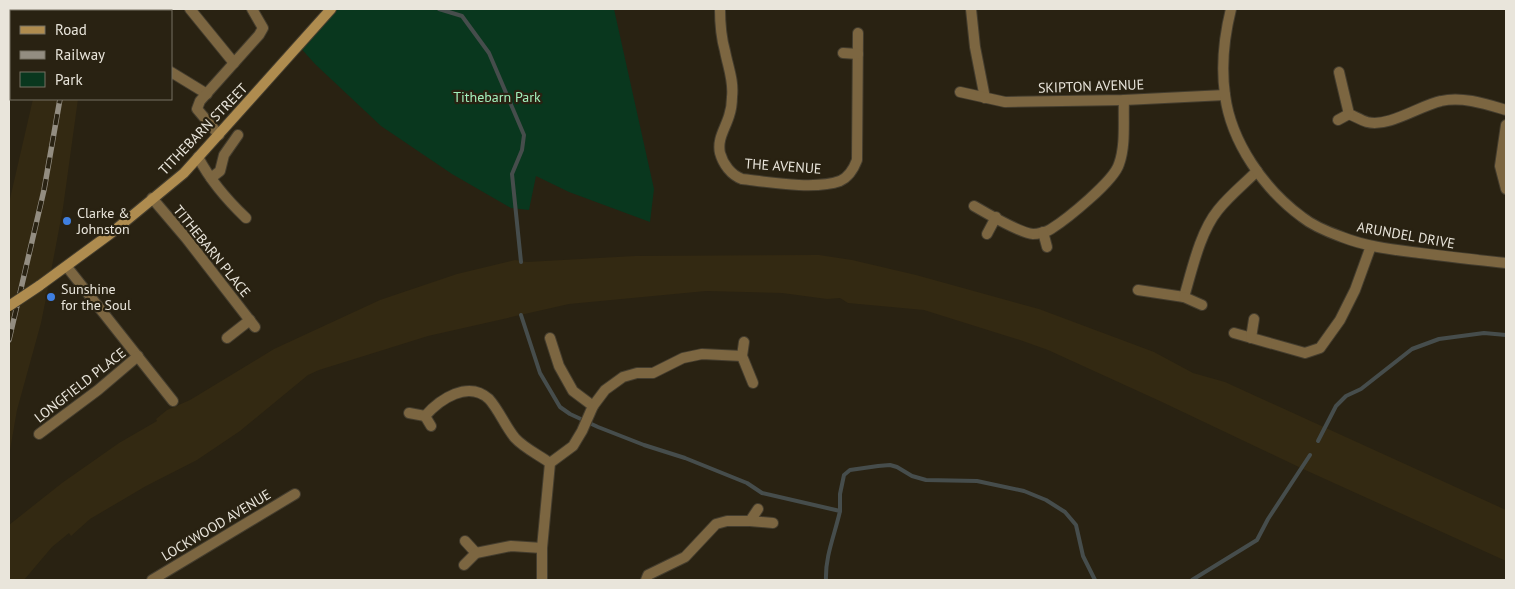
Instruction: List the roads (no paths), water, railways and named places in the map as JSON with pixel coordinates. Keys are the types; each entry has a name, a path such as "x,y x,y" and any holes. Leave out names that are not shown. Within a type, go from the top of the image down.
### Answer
{"main road":[{"name":"TITHEBARN STREET","path":"9,306 67,267 184,173 331,9"}],"street":[{"path":"190,9 234,63"},
{"path":"219,135 197,109 200,102 263,28 252,9"},
{"name":"THE AVENUE","path":"720,9 724,49 733,82 729,116 720,142 720,153 723,161 735,177 742,179 810,185 842,180 851,172 856,160 858,33"},
{"path":"971,9 975,46 985,98"},
{"name":"ARUNDEL DRIVE","path":"1231,9 1223,56 1225,95 1229,114 1243,149 1257,171 1277,195 1302,218 1344,238 1371,246 1506,264"},
{"path":"844,54 858,54"},
{"path":"1339,72 1349,114"},
{"path":"172,73 207,94"},
{"name":"SKIPTON AVENUE","path":"960,92 1005,102 1124,100 1225,95"},
{"path":"974,206 1032,234 1050,230 1075,211 1112,178 1119,167 1122,154 1124,100"},
{"path":"1349,114 1367,122 1377,123 1407,114 1441,100 1467,100 1506,110"},
{"path":"1338,120 1349,114"},
{"path":"1506,124 1500,166 1506,189"},
{"path":"211,178 220,171 224,156 238,135"},
{"path":"198,157 231,204 246,218"},
{"path":"1184,297 1202,239 1209,224 1217,211 1257,171"},
{"name":"TITHEBARN PLACE","path":"152,198 186,238 253,324 227,338"},
{"path":"987,234 996,218"},
{"path":"1043,232 1047,247"},
{"path":"1234,333 1305,353 1320,348 1340,320 1355,290 1371,246"},
{"path":"67,267 173,401"},
{"path":"1138,290 1184,297 1202,305"},
{"path":"1251,338 1254,319"},
{"path":"550,338 559,366 573,391 591,409"},
{"path":"744,342 742,356 752,383"},
{"path":"542,580 542,548 550,463 573,446 582,431 591,409 605,390 623,377 638,372 653,373 683,358 702,354 742,356"},
{"name":"LONGFIELD PLACE","path":"39,434 98,390 138,356"},
{"path":"425,416 434,406 446,398 461,392 475,392 488,399 516,439 550,463"},
{"path":"410,413 425,416 431,426"},
{"name":"LOCKWOOD AVENUE","path":"152,580 295,494"},
{"path":"750,521 758,509"},
{"path":"646,580 648,575 686,557 716,524 727,521 773,523"},
{"path":"465,541 476,553"},
{"path":"464,565 476,553 511,546 542,548"}],"waterway":[{"path":"439,9 462,16 489,53 524,135 522,150 512,174 521,262"},
{"path":"521,315 540,373 560,407 570,414 644,445 685,458 747,483 762,493 840,511 829,554 826,580"},
{"path":"1318,441 1336,406 1346,396 1361,389 1412,349 1439,339 1484,333 1506,335"},
{"path":"1192,580 1257,540 1268,519 1310,455"},
{"path":"840,511 840,494 844,475 850,470 878,466 890,465 897,467 912,476 926,480 977,481 1024,491 1046,500 1065,512 1076,525 1083,556 1095,580"}],"railway":[{"path":"9,340 44,190 60,100"}],"place":[{"name":"Clarke & Johnston","path":"67,221"},
{"name":"Sunshine for the Soul","path":"51,297"}],"park label":[{"name":"Tithebarn Park","path":"497,97"}]}
